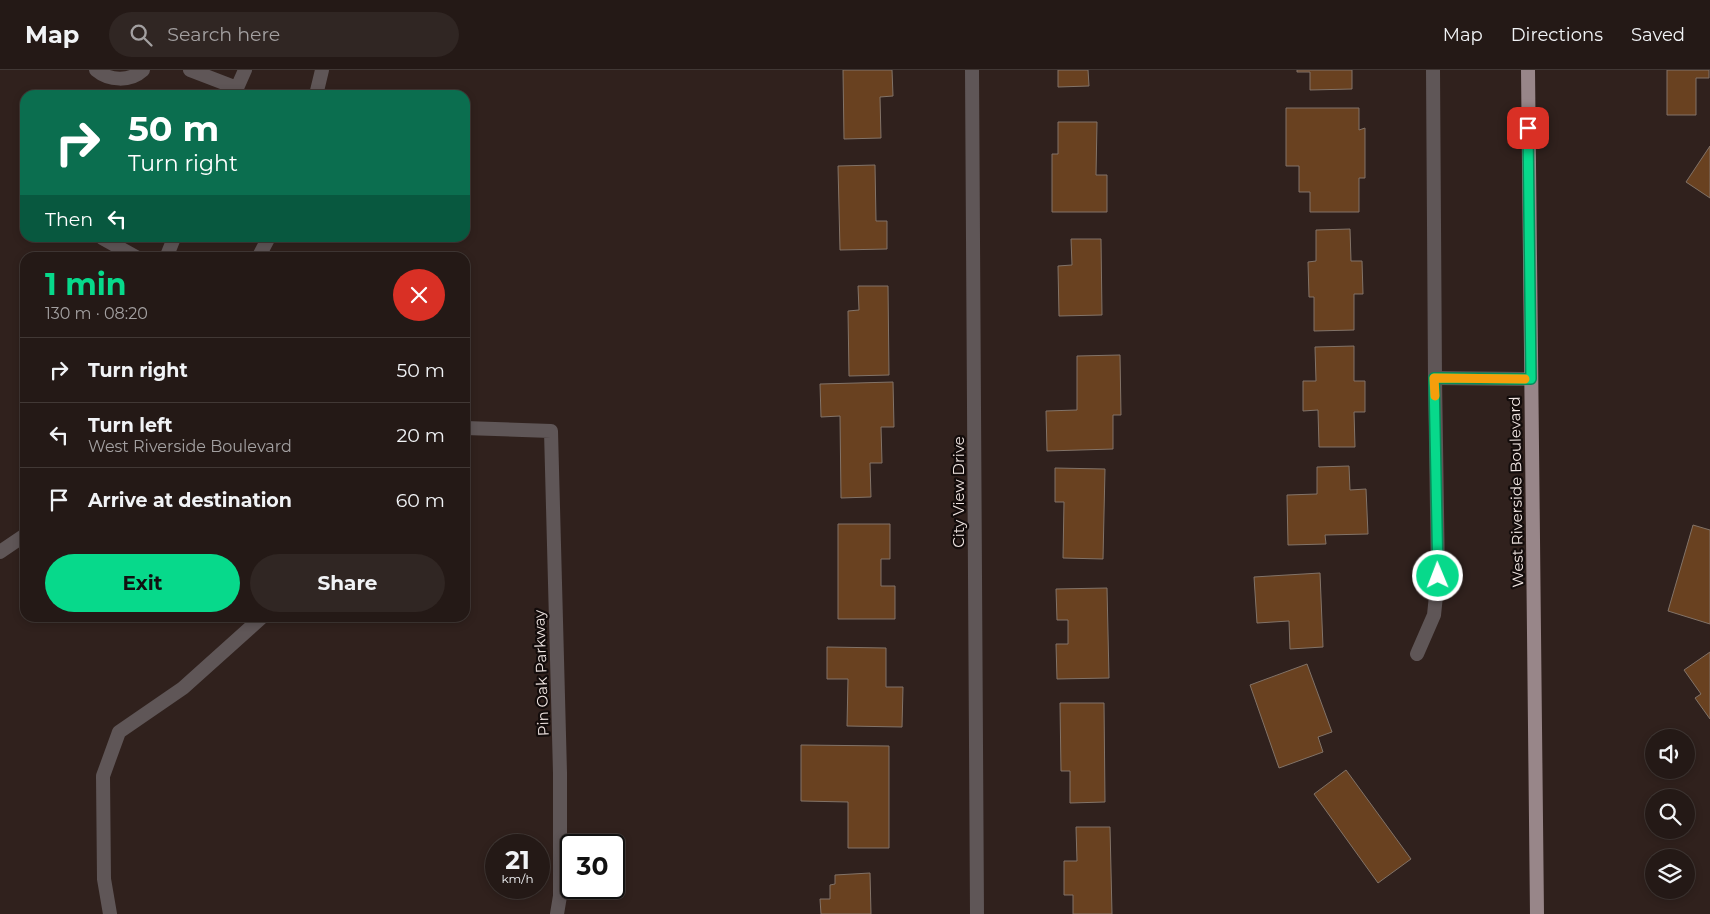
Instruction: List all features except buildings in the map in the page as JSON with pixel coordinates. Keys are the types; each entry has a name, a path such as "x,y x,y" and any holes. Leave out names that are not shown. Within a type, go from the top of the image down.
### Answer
{"main road":[{"name":"West Riverside Boulevard","path":"1528,70 1537,914"}],"street":[{"path":"96,70 110,78 129,78 143,70"},
{"path":"190,70 237,88 244,70"},
{"path":"317,90 322,70"},
{"name":"City View Drive","path":"972,70 977,914"},
{"path":"1417,654 1434,615 1438,576 1434,378 1433,70"},
{"path":"109,242 127,252"},
{"path":"1434,378 1531,379"},
{"name":"Pin Oak Parkway","path":"470,428 550,431 560,773 560,896 557,914"},
{"path":"0,552 20,538"},
{"path":"110,914 104,879 103,776 119,732 183,688 257,622"}],"slow traffic":[{"path":"1435,396 1434,378 1525,379"}],"route":[{"path":"1438,576 1434,378 1531,379 1528,128"}]}
